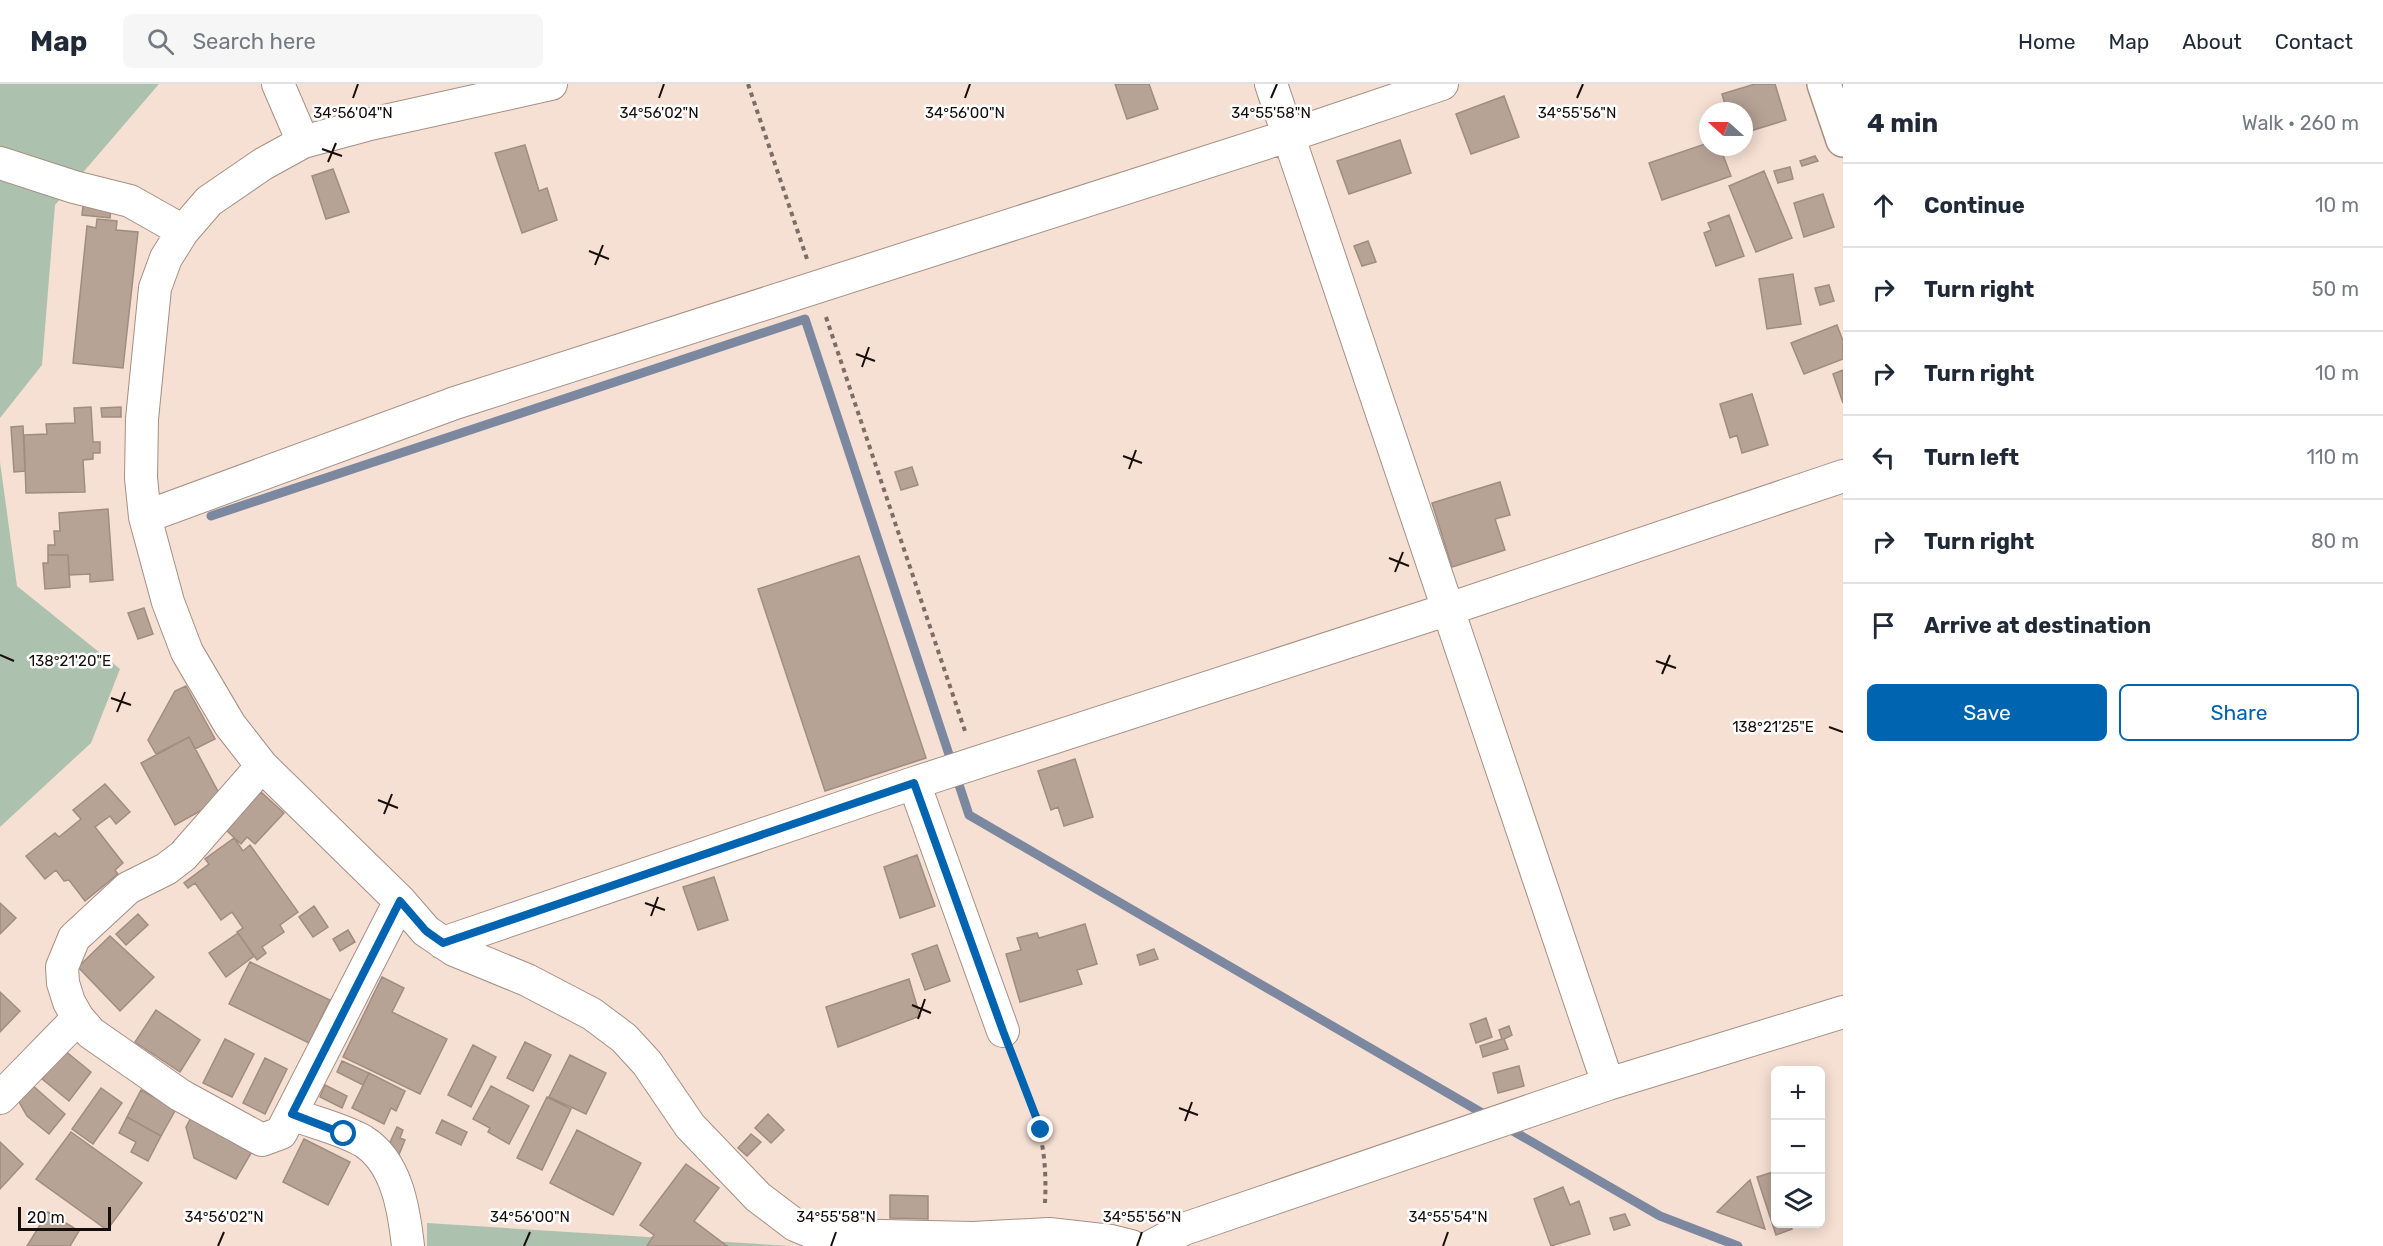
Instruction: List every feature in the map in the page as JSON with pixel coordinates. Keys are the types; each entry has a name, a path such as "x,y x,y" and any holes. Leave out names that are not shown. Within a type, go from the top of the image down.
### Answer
{"street":[{"path":"278,84 303,142"},
{"path":"551,84 366,125 303,142 263,164 209,201 183,231 166,258 155,288 142,419 141,478 145,518 168,602 187,652 230,725 262,766 400,901 426,931 454,950 526,980 592,1014 624,1038 647,1063 690,1126 758,1197 795,1225 812,1232 880,1237 973,1238 1049,1234 1111,1241 1131,1246"},
{"path":"1271,84 1446,610 1608,1084"},
{"path":"145,518 455,403 1288,136 1443,84"},
{"path":"1824,84 1843,140"},
{"path":"0,163 74,187 130,201 183,231"},
{"path":"443,943 914,783 1446,610 1843,476"},
{"path":"262,766 183,856 166,869 128,888 74,938 62,967 63,983 78,1018 91,1033 180,1095 262,1140 281,1133 400,901"},
{"path":"914,783 1003,1031"},
{"path":"1152,1246 1184,1229 1608,1084 1843,1012"},
{"path":"0,1098 78,1018"},
{"path":"292,1114 364,1142 382,1160 394,1180 405,1221 408,1246"}],"path":[{"path":"747,84 976,763"},
{"path":"1003,1031 1041,1130 1049,1234"}],"green space":[{"path":"0,84 159,84 55,205 42,365 0,418"},
{"path":"0,462 17,586 120,669 91,743 0,827"},
{"path":"427,1223 790,1246 427,1246"}],"building":[{"path":"1115,84 1149,84 1158,109 1127,119"},
{"path":"1755,84 1775,84 1786,120 1753,130 1753,102 1724,102 1722,94"},
{"path":"1504,96 1519,137 1471,154 1456,114"},
{"path":"1400,140 1411,173 1349,194 1337,161"},
{"path":"525,145 539,191 547,188 557,220 522,233 495,153"},
{"path":"1699,146 1699,156 1723,156 1731,176 1662,200 1649,163"},
{"path":"1815,156 1818,161 1802,166 1800,161"},
{"path":"1790,167 1793,179 1778,183 1774,171"},
{"path":"333,169 349,212 326,219 312,176"},
{"path":"1764,171 1792,238 1756,252 1729,186"},
{"path":"1823,194 1834,227 1804,237 1794,203"},
{"path":"83,206 111,209 110,218 82,215"},
{"path":"1729,215 1744,256 1716,266 1704,233 1711,230 1708,223"},
{"path":"97,219 117,221 116,230 138,232 123,368 73,363 87,226 96,228"},
{"path":"1368,241 1376,262 1362,266 1354,246"},
{"path":"1793,274 1801,324 1767,329 1759,279"},
{"path":"1829,285 1834,301 1820,305 1815,288"},
{"path":"1837,325 1843,341 1843,359 1804,374 1791,343"},
{"path":"1843,370 1843,403 1833,374"},
{"path":"1752,394 1768,445 1742,453 1737,435 1730,438 1720,404"},
{"path":"91,407 93,442 100,442 100,453 93,453 93,459 83,460 85,492 26,493 24,435 47,434 46,424 75,423 74,408"},
{"path":"121,407 121,417 102,417 101,408"},
{"path":"23,426 25,471 14,472 11,427"},
{"path":"912,467 918,485 901,490 895,472"},
{"path":"1500,482 1510,515 1495,519 1505,550 1452,567 1432,503"},
{"path":"108,509 113,580 90,582 90,574 69,575 68,555 48,555 48,545 55,545 54,531 60,531 59,513"},
{"path":"48,555 68,555 70,587 45,589 43,563 48,563"},
{"path":"859,556 926,758 825,791 758,589"},
{"path":"144,608 153,634 138,639 128,613"},
{"path":"186,686 215,739 195,749 189,737 156,754 148,740 175,691"},
{"path":"189,737 222,799 175,825 141,763"},
{"path":"1075,759 1093,817 1064,826 1058,807 1051,810 1038,771"},
{"path":"105,784 130,812 116,824 110,816 95,827 123,863 115,870 118,874 85,901 69,880 64,881 56,870 45,879 26,856 55,833 59,837 81,819 73,810"},
{"path":"261,792 284,813 255,844 247,837 241,844 226,830"},
{"path":"234,838 243,851 250,845 298,912 280,925 284,932 262,947 266,953 257,960 237,932 243,928 232,912 221,920 195,883 188,888 184,883 209,864 205,859"},
{"path":"917,855 935,906 900,918 884,867"},
{"path":"714,877 728,920 698,930 683,887"},
{"path":"0,903 16,918 0,934"},
{"path":"314,906 328,927 313,937 299,917"},
{"path":"138,914 148,925 126,945 116,934"},
{"path":"1085,924 1097,964 1077,970 1082,984 1020,1002 1006,954 1021,950 1017,938 1037,933 1039,938"},
{"path":"348,930 355,942 340,951 333,939"},
{"path":"238,933 254,956 226,977 209,953"},
{"path":"110,936 154,977 120,1011 78,967"},
{"path":"937,945 950,981 925,990 912,954"},
{"path":"1154,949 1158,959 1140,965 1137,955"},
{"path":"250,962 330,1000 309,1043 229,1004"},
{"path":"382,977 404,988 392,1012 447,1039 420,1094 343,1057"},
{"path":"909,979 920,1016 838,1047 826,1007"},
{"path":"0,992 20,1011 0,1032"},
{"path":"156,1010 200,1040 180,1072 135,1042"},
{"path":"1486,1018 1492,1037 1476,1043 1470,1024"},
{"path":"1509,1026 1512,1035 1504,1039 1508,1049 1483,1057 1480,1046 1502,1039 1499,1030"},
{"path":"225,1039 254,1054 232,1097 203,1083"},
{"path":"525,1042 551,1055 533,1091 507,1078"},
{"path":"473,1045 496,1057 471,1107 448,1095"},
{"path":"64,1050 91,1072 69,1101 42,1079"},
{"path":"570,1055 606,1073 586,1114 549,1097"},
{"path":"265,1058 287,1069 265,1114 243,1103"},
{"path":"342,1061 369,1073 363,1085 337,1072"},
{"path":"1519,1066 1524,1086 1498,1093 1493,1073"},
{"path":"369,1073 405,1091 396,1111 391,1108 384,1124 352,1108"},
{"path":"32,1085 65,1114 49,1134 27,1116 18,1100"},
{"path":"325,1085 347,1096 342,1108 320,1097"},
{"path":"491,1086 529,1106 509,1144 488,1132 490,1128 473,1119"},
{"path":"101,1088 122,1103 93,1144 72,1129"},
{"path":"141,1090 176,1109 161,1136 127,1117"},
{"path":"547,1097 571,1109 542,1170 517,1158"},
{"path":"193,1114 254,1148 236,1179 194,1158 186,1127"},
{"path":"768,1114 784,1130 771,1143 755,1128"},
{"path":"127,1117 161,1136 148,1161 131,1152 136,1142 119,1133"},
{"path":"442,1120 467,1132 461,1145 436,1133"},
{"path":"397,1127 403,1130 400,1138 405,1140 398,1157 386,1151"},
{"path":"577,1130 641,1163 613,1215 550,1183"},
{"path":"71,1132 142,1183 107,1230 36,1179"},
{"path":"751,1134 761,1142 747,1156 738,1148"},
{"path":"304,1139 350,1162 328,1205 283,1182"},
{"path":"0,1142 23,1164 0,1189"},
{"path":"686,1164 719,1188 694,1221 727,1246 647,1246 654,1235 640,1225"},
{"path":"1771,1173 1771,1220 1757,1177"},
{"path":"1750,1180 1765,1229 1717,1212"},
{"path":"1563,1187 1570,1205 1579,1201 1590,1234 1551,1246 1534,1199"},
{"path":"890,1195 928,1196 928,1219 890,1218"},
{"path":"48,1212 79,1231 70,1246 27,1246"},
{"path":"1625,1214 1630,1225 1614,1230 1610,1218"},
{"path":"1774,1228 1792,1228 1792,1229 1776,1235"}],"waterway":[{"path":"211,516 805,319 969,815 1489,1117"},
{"path":"1506,1127 1660,1216 1738,1246"}],"route":[{"path":"344,1134 292,1114 400,901 426,931 443,943 914,783 1041,1130"}]}
